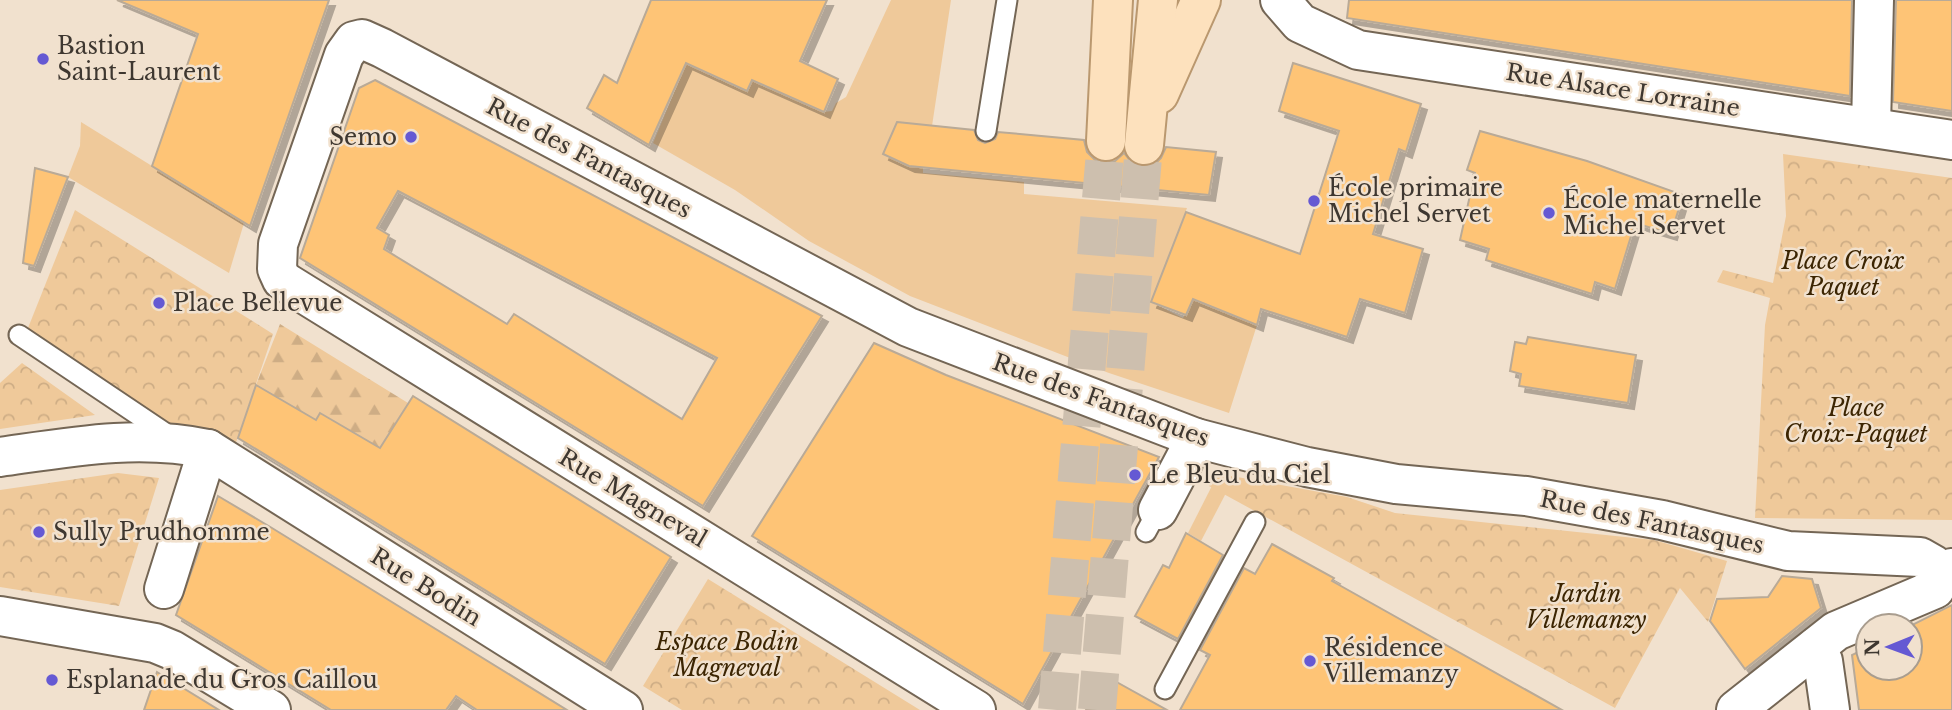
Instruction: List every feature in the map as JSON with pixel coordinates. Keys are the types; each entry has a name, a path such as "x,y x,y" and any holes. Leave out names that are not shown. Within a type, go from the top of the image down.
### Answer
{"main road":[{"path":"1101,0 1109,66"},
{"path":"1106,142 1112,0"},
{"path":"1158,0 1145,135 1201,0"}],"street":[{"path":"1871,127 1874,0"},
{"name":"Rue Alsace Lorraine","path":"1294,8 1358,50 1952,140"},
{"name":"Rue des Fantasques","path":"290,288 278,269 278,244 344,55 355,41 362,39 908,327 1196,438 1333,472 1396,484 1553,500 1662,520 1787,551 1920,557 1946,571"},
{"name":"Rue Magneval","path":"290,288 976,710"},
{"path":"1152,521 1196,438"},
{"path":"0,457 111,441 206,452 164,589"},
{"name":"Rue Bodin","path":"206,452 622,710"},
{"path":"1736,710 1836,631 1935,589 1946,571"},
{"path":"0,616 155,643 172,650 271,710"},
{"path":"1815,647 1824,661 1830,710"}],"lane":[{"path":"986,131 1007,0"},
{"path":"19,334 206,452"},
{"path":"1165,689 1255,522"}],"green space":[{"path":"891,0 951,0 932,126 897,122 884,154 909,166 923,167 923,173 1024,182 1024,194 1187,208 1151,302 1183,318 1193,299 1257,325 1229,413 1109,373 910,296 809,241 735,190 653,143 686,64 747,90 752,80 823,112 832,111 836,103 846,97"},
{"path":"81,122 244,223 229,273 68,177 80,146"},
{"name":"Place Croix-Paquet","path":"1783,154 1952,178 1952,520 1755,518 1765,325 1770,298 1717,282 1723,270 1773,283 1786,216"},
{"path":"75,210 273,334 229,463 24,338"},
{"path":"280,324 408,403 375,456 356,434 321,413 315,420 256,385"},
{"path":"22,363 95,415 0,429 0,383"},
{"path":"118,473 159,478 119,606 0,587 0,490"},
{"name":"Jardin Villemanzy","path":"1215,473 1347,497 1395,513 1654,540 1727,561 1708,622 1680,588 1615,708 1209,486"},
{"path":"1217,476 1226,493 1201,541 1188,533"},
{"name":"Espace Bodin Magneval","path":"708,579 920,710 682,710 643,686"}],"building":[{"path":"117,0 329,0 250,226 152,166 198,34"},
{"path":"651,0 827,0 800,61 838,79 824,112 752,80 747,91 686,63 649,145 587,108 604,75 617,83"},
{"path":"1349,0 1852,0 1850,96 1347,18"},
{"path":"1896,0 1952,0 1952,111 1893,102"},
{"path":"1293,63 1421,104 1406,152 1399,149 1373,234 1423,249 1405,313 1360,299 1347,337 1261,309 1257,325 1193,299 1186,315 1151,302 1186,212 1300,254 1339,131 1279,111"},
{"path":"375,80 822,316 703,506 300,258 359,88","holes":["398,191 717,358 682,419 514,314 507,324 384,249 389,235 377,228"]},
{"path":"897,122 974,130 978,140 985,143 995,139 998,132 1084,140 1087,152 1095,160 1104,163 1115,161 1124,153 1132,163 1143,167 1154,165 1166,147 1216,152 1209,195 909,166 883,154"},
{"path":"1480,131 1587,161 1683,195 1671,234 1635,223 1615,289 1595,282 1592,294 1486,260 1489,249 1460,240 1475,173 1467,170"},
{"path":"35,168 68,177 34,266 23,263"},
{"path":"1528,337 1636,355 1628,403 1519,386 1521,374 1510,371 1515,342 1526,344"},
{"path":"874,343 946,375 1159,457 1023,704 752,536"},
{"path":"256,385 316,420 320,413 380,448 413,396 671,557 605,664 238,438"},
{"path":"218,496 567,710 477,710 456,696 446,710 331,710 176,615"},
{"path":"1186,533 1223,555 1178,639 1135,616 1163,565 1169,568"},
{"path":"1272,544 1334,578 1332,581 1562,710 1180,710 1210,655 1200,650 1244,568 1255,574"},
{"path":"1782,576 1812,579 1821,608 1745,669 1710,621 1717,599 1768,597"},
{"path":"1952,605 1952,710 1859,710 1855,682 1924,682 1924,619"},
{"path":"157,672 219,710 144,710"},
{"path":"1104,675 1167,710 1086,710"}],"tunnel":[{"path":"1057,710 1106,141"},
{"path":"1097,710 1144,145"}],"place":[{"name":"Bastion Saint-Laurent","path":"43,59"},
{"name":"Semo","path":"411,137"},
{"name":"École primaire Michel Servet","path":"1314,201"},
{"name":"École maternelle Michel Servet","path":"1549,213"},
{"name":"Place Bellevue","path":"159,303"},
{"name":"Le Bleu du Ciel","path":"1135,475"},
{"name":"Sully Prudhomme","path":"39,532"},
{"name":"Résidence Villemanzy","path":"1310,661"},
{"name":"Esplanade du Gros Caillou","path":"52,680"}],"park label":[{"name":"Place Croix Paquet","path":"1843,274"}]}
